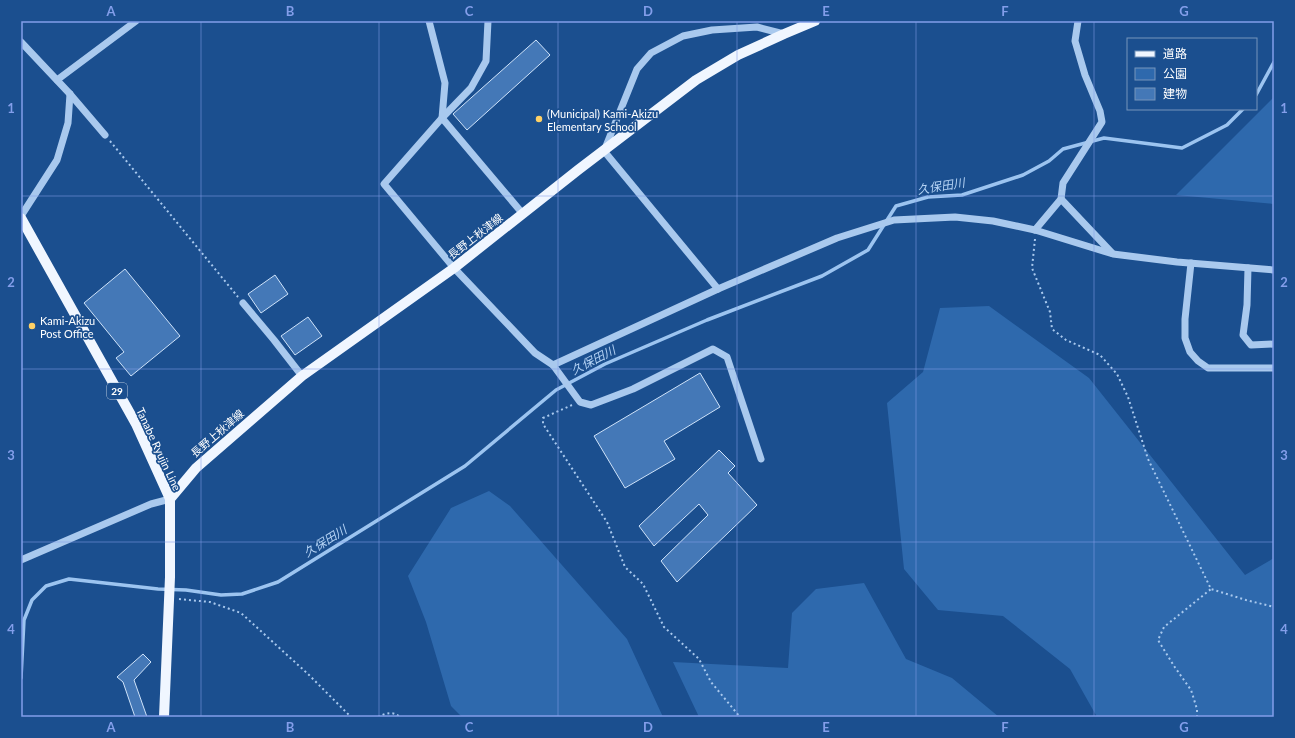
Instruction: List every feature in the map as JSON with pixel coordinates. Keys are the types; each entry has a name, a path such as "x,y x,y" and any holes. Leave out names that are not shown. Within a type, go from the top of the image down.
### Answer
{"main road":[{"name":"長野上秋津線","path":"170,499 196,468 302,376 454,268 696,80 738,55 815,21"},
{"name":"Tanabe Ryujin Line","path":"21,217 136,424 170,499 170,577 164,717"}],"street":[{"path":"57,80 136,21"},
{"path":"429,21 446,83 442,118 523,214"},
{"path":"488,21 486,62 471,88 442,118 384,184 454,268 535,353 553,365 580,402 591,405 633,389 713,349 727,357 761,459"},
{"path":"1036,230 1061,199 1063,183 1102,122 1100,111 1085,75 1075,41 1078,21"},
{"path":"718,289 604,151 637,69 652,53 683,36 712,30 757,27 784,34"},
{"path":"21,42 70,94 105,135"},
{"path":"21,217 57,160 68,123 70,94"},
{"path":"1061,199 1113,254"},
{"path":"553,365 718,289 836,238 894,220 955,217 993,221 1036,230 1113,254 1190,263 1274,270"},
{"path":"1190,263 1185,319 1185,338 1190,352 1198,361 1208,368 1274,368"},
{"path":"1248,268 1247,305 1243,335 1251,345 1274,344"},
{"path":"243,302 302,376"},
{"path":"21,560 151,504 170,499"}],"path":[{"path":"105,135 243,302"},
{"path":"1036,230 1032,268 1050,312 1052,328 1066,340 1100,355 1118,374 1128,397 1148,459 1211,589 1274,607"},
{"path":"580,402 543,418 543,424 607,522 625,567 643,584 664,627 699,659 711,682 740,717"},
{"path":"1197,717 1197,709 1191,690 1158,640 1164,627 1211,589"},
{"path":"169,598 210,602 241,613 308,674 351,717"},
{"path":"378,717 387,713 396,714 400,717"}],"green space":[{"path":"1274,97 1274,204 1176,195"},
{"path":"989,306 1089,378 1245,575 1274,558 1274,717 1097,717 1070,669 1003,616 938,610 904,569 887,403 923,372 940,308"},
{"path":"489,491 510,506 627,639 663,717 462,717 451,706 426,622 408,576 451,508"},
{"path":"864,583 906,659 952,678 999,717 699,717 673,662 788,668 792,613 816,589"}],"building":[{"path":"536,40 550,55 467,130 453,114"},
{"path":"125,269 180,336 131,376 116,358 124,352 84,303"},
{"path":"275,275 288,294 261,313 248,294"},
{"path":"308,317 322,336 295,355 281,336"},
{"path":"700,373 720,407 664,441 675,459 625,488 594,436"},
{"path":"719,450 735,466 728,473 757,505 677,582 661,561 708,515 699,504 654,546 639,526"},
{"path":"143,654 151,662 134,680 147,717 135,717 123,682 117,677"}],"waterway":[{"name":"久保田川","path":"1257,93 1274,62"},
{"name":"久保田川","path":"21,678 24,620 32,600 46,586 69,579 158,589 186,590 221,595 242,594 278,582 465,466 556,390 605,364 707,320 822,276 868,250 896,206 928,197 962,195 1023,175 1049,161 1063,149 1104,138 1182,148 1227,125 1242,110"}],"place":[{"name":"(Municipal) Kami-Akizu Elementary School","path":"539,119"},
{"name":"Kami-Akizu Post Office","path":"32,326"}]}
